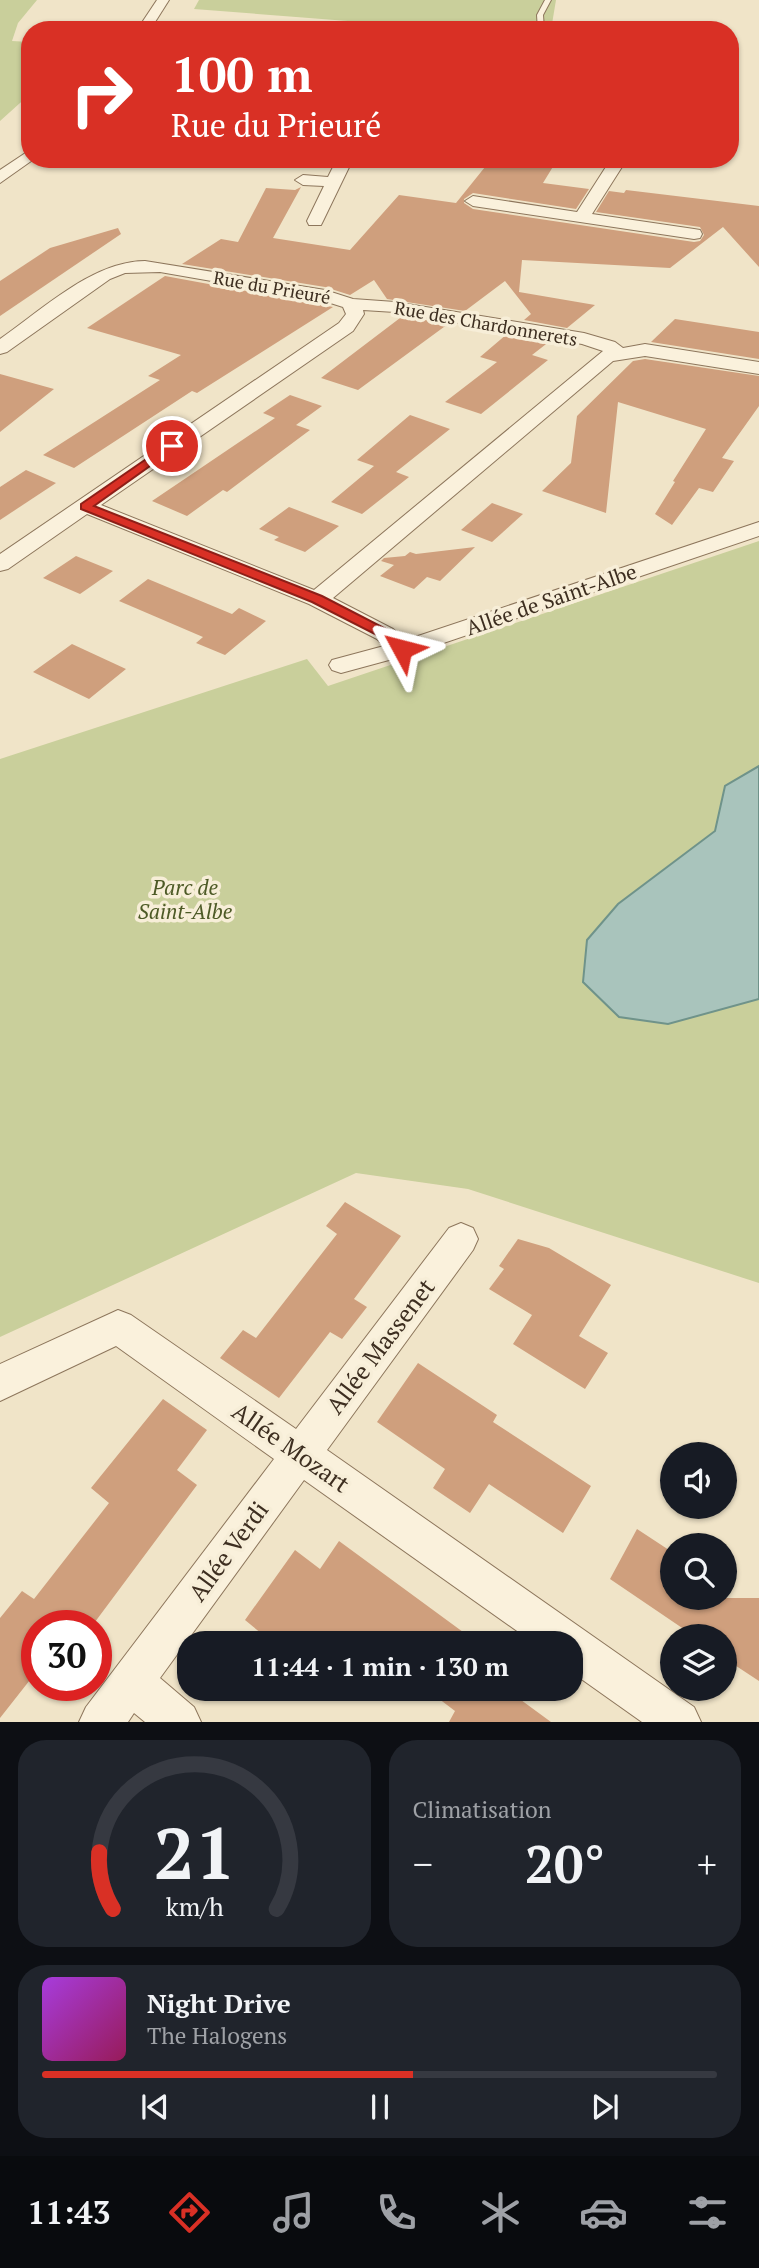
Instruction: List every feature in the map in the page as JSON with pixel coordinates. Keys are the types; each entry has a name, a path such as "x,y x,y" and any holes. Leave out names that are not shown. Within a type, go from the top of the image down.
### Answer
{"street":[{"path":"149,21 163,0"},
{"path":"0,177 21,162"},
{"path":"315,221 340,168"},
{"path":"582,217 612,168"},
{"path":"303,180 334,181"},
{"path":"473,201 502,200 582,217 685,229"},
{"name":"Rue du Prieuré","path":"0,348 104,275 135,266 160,267 314,292 351,304 355,314 346,327 0,564"},
{"name":"Rue des Chardonnerets","path":"351,304 395,307 583,339 608,346 618,353"},
{"path":"317,599 600,360 618,353 655,351 759,368"},
{"path":"85,506 317,599 385,634 402,649"},
{"name":"Allée de Saint-Albe","path":"341,665 402,649 759,530"},
{"name":"Allée Massenet","path":"300,1453 461,1239"},
{"name":"Allée Mozart","path":"0,1383 118,1327 552,1631"},
{"name":"Allée Verdi","path":"102,1722 300,1453"},
{"name":"Allée Mozart","path":"583,1653 680,1722"},
{"path":"131,1682 180,1722"}],"lane":[{"path":"540,21 540,15 548,0"}],"green space":[{"path":"0,0 37,0 18,23 12,41 21,42 21,102 0,121"},
{"path":"199,0 556,0 552,21 348,21 194,9"},
{"name":"Parc de Saint-Albe","path":"759,541 759,766 725,786 715,831 618,904 587,940 583,982 668,1024 759,999 759,1283 468,1189 356,1173 0,1337 0,759 307,659 328,686"}],"water":[{"path":"759,766 759,999 668,1024 619,1017 583,982 587,940 618,904 715,831 725,786"}],"building":[{"path":"484,168 552,168 543,183 589,189 576,209 473,193 464,199 464,203 473,209 694,242 700,241 704,235 700,227 596,212 609,191 624,193 626,190 759,206 759,267 723,227 670,268 522,260 519,292 595,305 567,328 524,320 531,314 505,281 465,311 387,299 374,280 350,295 325,287 182,264 221,239 238,242 266,188 295,190 301,187 273,238 350,250 399,195 456,203"},
{"path":"118,228 121,234 0,316 0,281 50,248"},
{"path":"165,276 333,307 197,393 192,391 74,468 43,455 160,380 148,376 181,355 87,328"},
{"path":"398,315 448,324 358,390 321,378 400,318"},
{"path":"675,319 759,332 759,359 651,342"},
{"path":"507,334 550,341 532,355 548,360 481,414 445,402 497,362 480,357"},
{"path":"645,359 759,376 759,406 722,458 734,461 713,492 699,488 672,525 655,514 706,429 618,402 606,513 542,491 571,463 577,416 633,361"},
{"path":"0,374 54,389 0,432"},
{"path":"290,395 322,406 296,425 310,430 227,492 223,490 187,516 152,501 275,418 263,413"},
{"path":"410,415 450,429 396,472 409,477 362,514 331,502 374,466 357,460"},
{"path":"26,470 56,483 0,520 0,487"},
{"path":"492,503 523,514 492,542 461,530"},
{"path":"289,507 339,526 305,552 274,540 279,537 259,529"},
{"path":"475,547 440,581 427,577 414,589 380,576 394,565 381,561 384,558 405,556 410,552 416,554"},
{"path":"76,556 113,571 80,594 43,578"},
{"path":"148,579 232,614 239,608 266,621 225,655 196,643 203,637 119,601"},
{"path":"72,644 126,669 89,699 33,672"},
{"path":"345,1202 401,1236 354,1299 367,1307 342,1339 330,1332 279,1398 220,1358 243,1330 256,1338 337,1234 326,1226"},
{"path":"518,1239 549,1248 611,1285 579,1336 608,1353 585,1389 513,1344 532,1315 489,1289 504,1269 499,1266"},
{"path":"418,1363 497,1415 493,1422 591,1486 563,1533 489,1484 470,1513 433,1488 445,1469 377,1422"},
{"path":"163,1399 207,1430 177,1470 197,1485 104,1610 21,1610 21,1691 0,1718 0,1618 22,1591 34,1599 109,1503 91,1488"},
{"path":"637,1529 660,1544 660,1610 737,1610 737,1598 759,1598 759,1681 737,1667 737,1624 676,1624 610,1579"},
{"path":"339,1541 462,1631 258,1631 245,1620 295,1550 320,1569"},
{"path":"442,1701 522,1701 551,1722 449,1722 455,1711"}],"route":[{"path":"172,446 85,506 317,599 385,634 402,649"}]}
